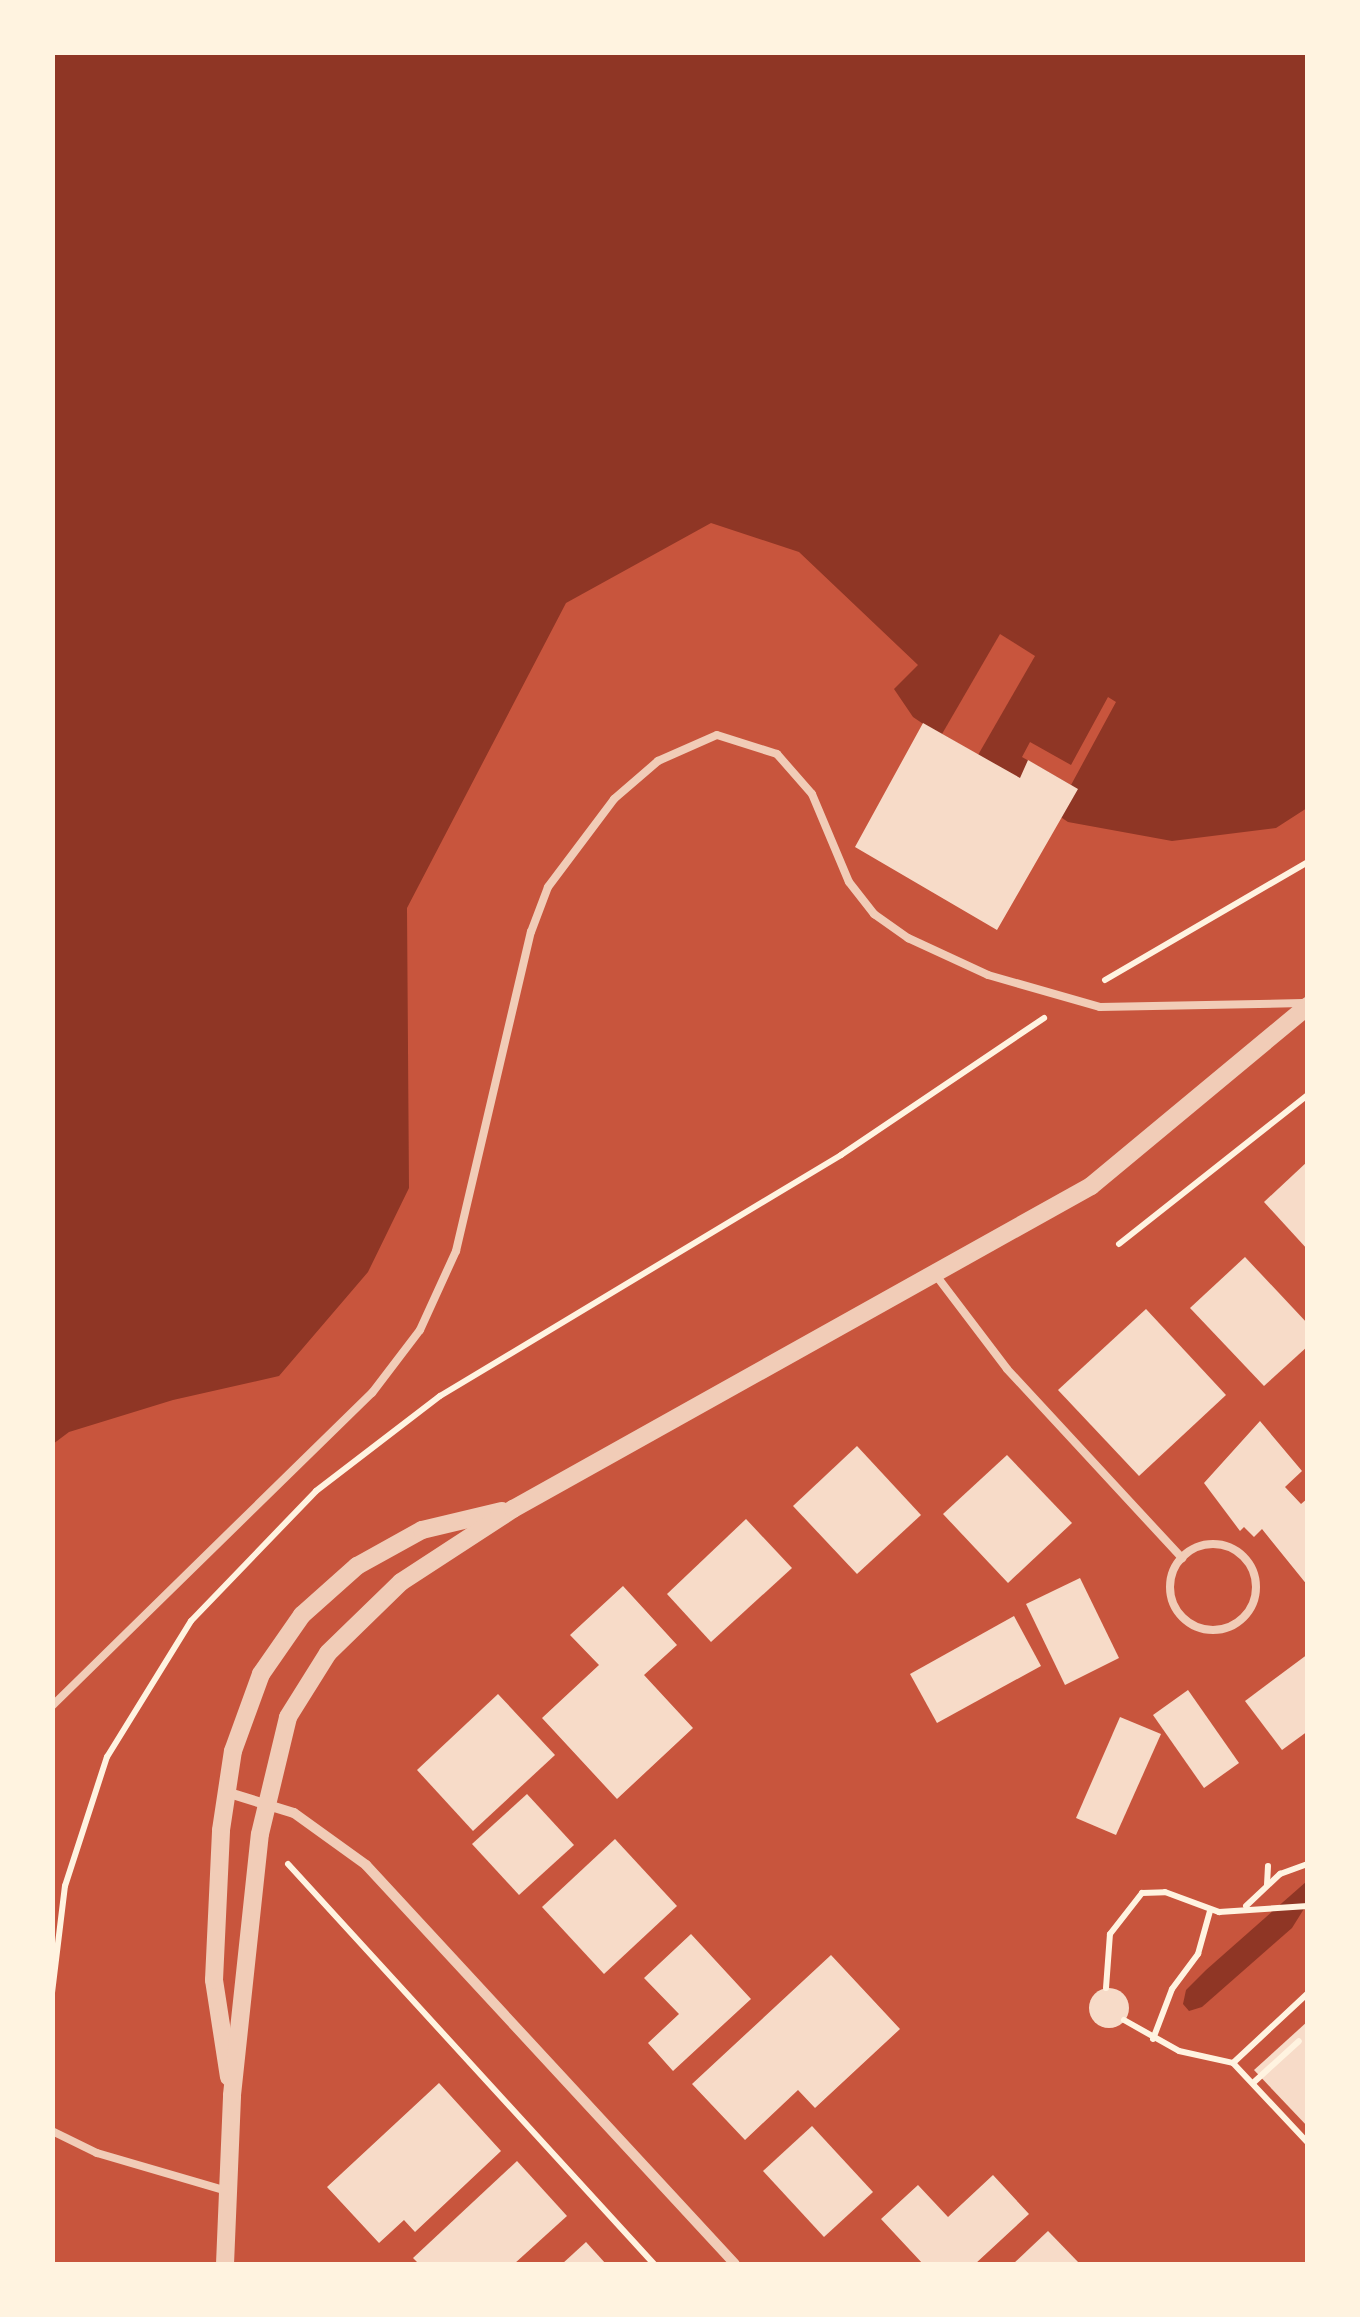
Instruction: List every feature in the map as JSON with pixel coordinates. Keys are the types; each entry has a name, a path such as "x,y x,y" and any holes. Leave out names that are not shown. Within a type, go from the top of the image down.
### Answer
{"street":[{"path":"225,2264 232,2095 260,1834 288,1717 328,1653 401,1582 513,1510 1091,1186 1308,1004"},
{"path":"232,2095 214,1980 226,1792 239,1727 261,1674 317,1598 372,1556 422,1530 513,1510"},
{"path":"226,1792 266,1802 325,1832 392,1890 736,2264"}],"lane":[{"path":"52,1706 372,1393 420,1330 456,1251 531,932 548,887 602,813 658,761 718,736 777,754 812,794 842,868 874,914 934,953 1071,1002 1136,1008 1308,1004"},
{"path":"934,1274 1008,1369 1182,1558"},
{"path":"1212,1544 1244,1558 1256,1592 1244,1617 1210,1630 1182,1616 1171,1587 1182,1558 1212,1544"},
{"path":"52,2131 97,2153 228,2191"}],"path":[{"path":"52,1994 65,1886 107,1757 191,1620 303,1504 440,1396 841,1154 1071,1002 1308,862"},
{"path":"1118,1244 1308,1094"},
{"path":"260,1834 654,2264"},
{"path":"1246,1907 1292,1866 1308,1864"},
{"path":"1266,1886 1268,1866"},
{"path":"1106,1988 1110,1934 1132,1901 1154,1890 1210,1911 1308,1906"},
{"path":"1153,2039 1172,1990 1198,1954 1210,1911"},
{"path":"1233,2063 1308,1993"},
{"path":"1124,2020 1153,2039 1233,2063 1308,2142"},
{"path":"1253,2082 1290,2053 1298,2041"}],"shaded area":[{"path":"53,53 1307,53 1307,808 1276,828 1172,841 1068,822 913,717 894,689 918,665 799,552 711,523 566,603 407,908 409,1188 368,1272 279,1376 173,1400 69,1432 53,1444"},
{"path":"1307,1881 1307,1904 1292,1928 1202,2007 1189,2011 1183,2004 1186,1990"}],"pier":[{"path":"1000,634 1035,656 978,755 942,734"},
{"path":"1108,697 1116,702 1071,785 1022,757 1030,742 1071,765"}],"building":[{"path":"923,723 1020,778 1028,760 1078,789 997,930 855,847"},
{"path":"1308,1161 1308,1250 1264,1202"},
{"path":"1245,1257 1308,1324 1308,1346 1264,1386 1190,1308"},
{"path":"1146,1309 1226,1395 1139,1476 1058,1390"},
{"path":"1260,1421 1302,1471 1285,1487 1301,1504 1308,1498 1308,1586 1262,1529 1254,1537 1244,1527 1240,1531 1204,1483"},
{"path":"857,1446 921,1515 857,1574 793,1506"},
{"path":"1007,1455 1072,1523 1008,1583 943,1514"},
{"path":"746,1519 792,1568 711,1642 667,1594"},
{"path":"1080,1578 1119,1658 1065,1685 1026,1604"},
{"path":"623,1586 677,1645 644,1675 693,1728 617,1799 542,1718 599,1665 570,1635"},
{"path":"1014,1616 1041,1666 937,1723 910,1674"},
{"path":"1308,1654 1308,1731 1282,1750 1245,1701"},
{"path":"1188,1690 1239,1763 1204,1788 1153,1715"},
{"path":"498,1694 555,1755 473,1831 417,1770"},
{"path":"1120,1717 1161,1734 1116,1835 1076,1818"},
{"path":"527,1794 574,1845 519,1895 472,1844"},
{"path":"615,1839 677,1906 604,1974 542,1907"},
{"path":"691,1934 751,1999 673,2071 648,2043 679,2014 644,1978"},
{"path":"831,1955 900,2029 815,2108 798,2090 745,2140 692,2084"},
{"path":"1109,1988 1123,1994 1129,2008 1123,2022 1109,2028 1095,2022 1089,2008 1095,1994"},
{"path":"1308,2021 1308,2127 1254,2070"},
{"path":"439,2083 501,2151 415,2232 404,2220 379,2243 327,2187"},
{"path":"812,2126 873,2192 824,2237 763,2171"},
{"path":"517,2161 567,2216 514,2264 419,2264 413,2258"},
{"path":"993,2175 1029,2214 975,2264 923,2264 881,2219 918,2185 948,2217"},
{"path":"1048,2231 1080,2264 1013,2264"},
{"path":"586,2242 606,2264 562,2264"}]}
